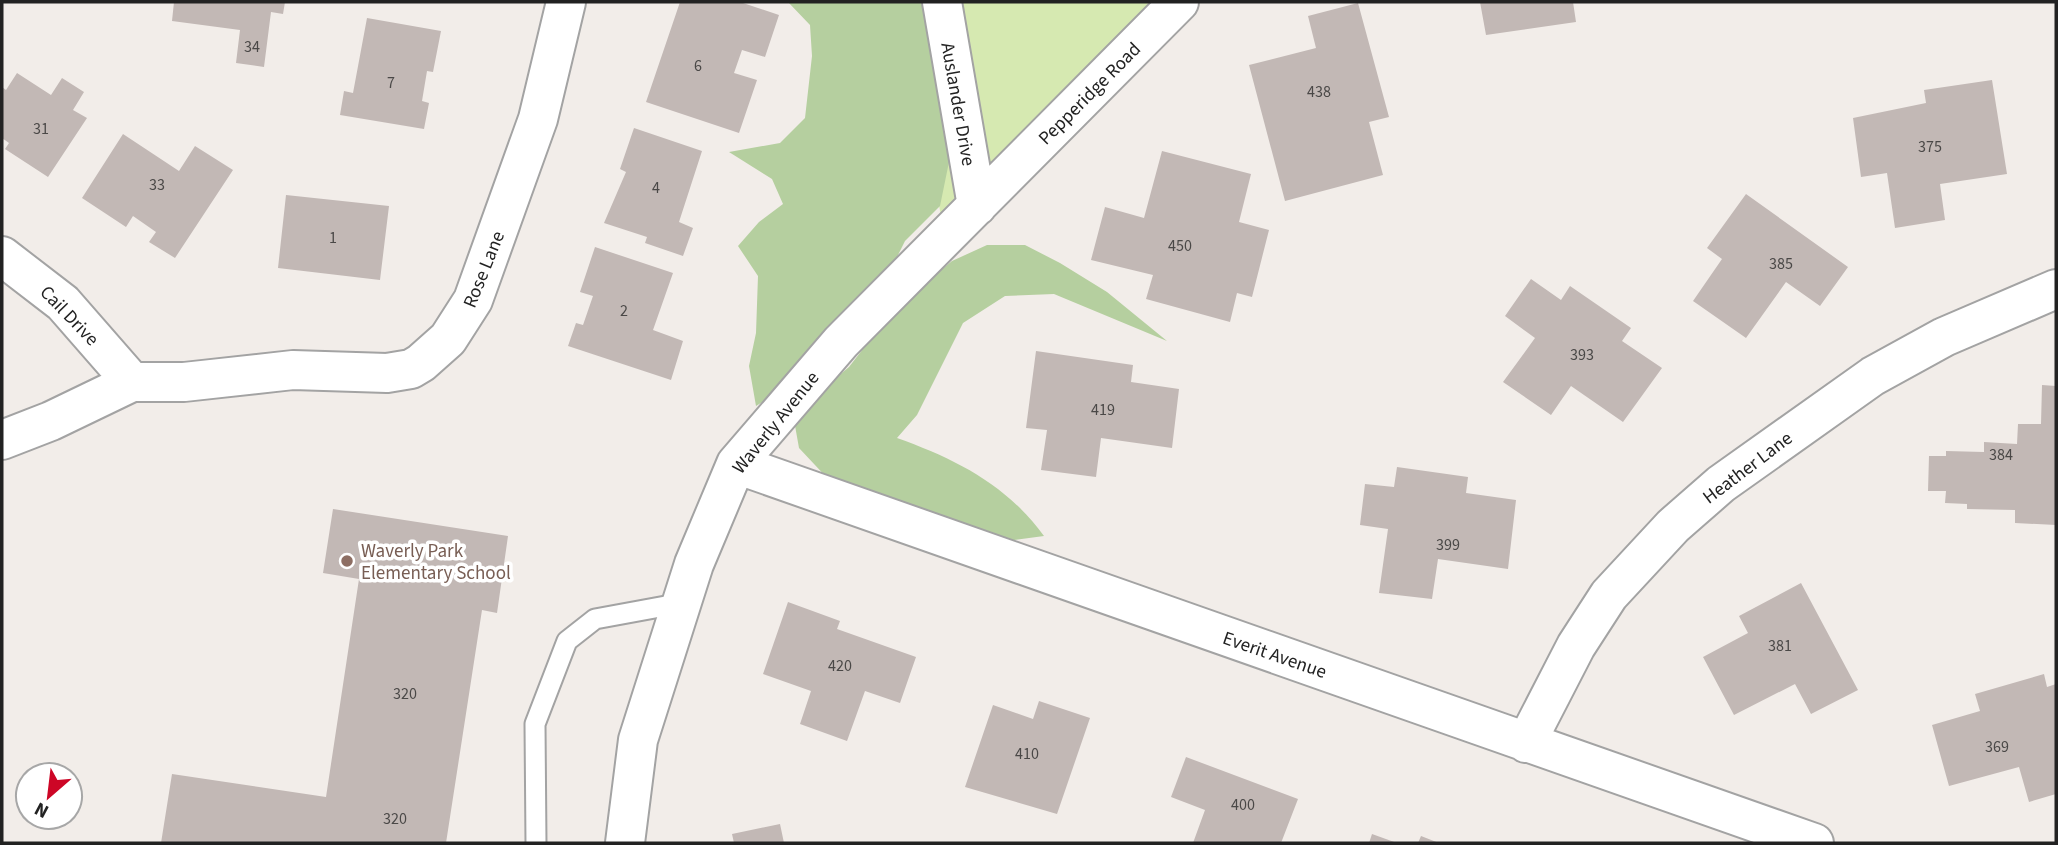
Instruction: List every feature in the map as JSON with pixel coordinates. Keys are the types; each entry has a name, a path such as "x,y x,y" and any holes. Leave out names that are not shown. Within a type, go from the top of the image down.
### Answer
{"street":[{"name":"Rose Lane","path":"132,382 184,382 293,370 387,373 411,369 434,353 461,321 482,279 538,119 566,2"},
{"name":"Auslander Drive","path":"942,2 988,195"},
{"name":"Pepperidge Road","path":"988,195 1179,2"},
{"name":"Waverly Avenue","path":"625,843 638,740 694,564 736,464 841,342 988,195"},
{"name":"Cail Drive","path":"2,256 64,303 132,382"},
{"name":"Heather Lane","path":"1526,743 1570,656 1609,595 1672,526 1721,484 1873,376 1944,337 2056,289"},
{"path":"2,440 51,421 132,382"},
{"name":"Everit Avenue","path":"736,464 1814,843"}],"lane":[{"path":"536,843 535,724 567,641 595,619 682,603"}],"green space":[{"path":"788,2 928,2 950,105 949,162 940,206 905,241 894,263 845,311 786,387 756,406 749,366 756,333 758,276 738,246 759,222 783,204 772,179 729,152 780,143 805,118 812,56 810,25"},
{"path":"902,2 1194,2 945,238"},
{"path":"987,245 1025,245 1060,263 1107,292 1167,341 1054,294 1005,296 963,323 917,415 897,438 960,465 997,488 1014,502 1044,536 1007,541 830,481 799,448 794,420 819,392 849,367 894,309 952,261"}],"building":[{"path":"174,2 285,2 283,14 271,12 264,67 236,63 240,30 172,21"},
{"path":"680,2 740,2 779,15 765,57 742,50 734,73 757,80 739,133 646,102"},
{"path":"1480,2 1573,2 1576,22 1486,35"},
{"path":"1358,3 1389,117 1369,122 1383,175 1285,201 1249,65 1316,48 1308,16"},
{"path":"367,18 441,31 433,72 427,71 422,101 429,103 424,129 340,115 344,91 353,93"},
{"path":"17,73 51,95 62,78 84,92 73,110 87,118 48,177 5,149 9,143 2,138 2,87 6,90"},
{"path":"1992,80 2007,174 1940,184 1945,220 1895,228 1887,173 1861,177 1853,118 1926,103 1924,90"},
{"path":"634,128 702,151 679,222 693,228 683,256 645,243 647,237 604,223 626,172 620,169"},
{"path":"123,134 179,171 195,146 233,170 175,258 149,242 156,232 133,216 126,227 82,198"},
{"path":"1162,151 1251,174 1239,222 1269,230 1252,297 1237,293 1230,322 1146,299 1153,275 1091,260 1105,207 1144,218"},
{"path":"1746,194 1848,267 1820,306 1786,282 1746,338 1693,301 1722,259 1707,248"},
{"path":"286,195 389,206 380,280 278,268"},
{"path":"595,247 673,273 653,330 683,341 671,380 568,346 576,323 583,325 593,296 580,292"},
{"path":"1531,279 1561,300 1570,286 1631,328 1622,341 1662,368 1623,422 1571,386 1551,415 1503,382 1535,338 1505,316"},
{"path":"1036,351 1133,365 1131,382 1179,389 1172,448 1101,438 1096,477 1041,470 1047,430 1026,428"},
{"path":"2042,385 2056,386 2056,525 2015,523 2015,510 1967,509 1967,504 1945,503 1946,491 1928,491 1929,456 1946,456 1946,451 1984,452 1984,442 2017,444 2018,424 2041,424"},
{"path":"1397,467 1468,477 1466,493 1516,500 1508,569 1438,559 1432,599 1379,593 1388,529 1360,525 1365,484 1394,487"},
{"path":"333,509 508,536 497,613 482,610 446,843 161,843 172,774 326,797 359,579 323,573"},
{"path":"1801,583 1858,690 1811,714 1795,684 1734,715 1703,657 1748,633 1739,616"},
{"path":"788,602 840,621 837,629 916,657 900,703 865,691 847,741 800,724 811,691 763,674"},
{"path":"2044,674 2047,687 2056,684 2056,794 2029,802 2019,767 1949,786 1932,725 1980,711 1975,694"},
{"path":"1039,701 1090,718 1057,814 965,787 993,705 1033,719"},
{"path":"1186,757 1298,799 1281,843 1193,843 1205,810 1171,797"},
{"path":"780,824 784,843 734,843 732,834"},
{"path":"1372,834 1397,843 1369,843"},
{"path":"1421,836 1439,843 1418,843"}],"place":[{"name":"Waverly Park Elementary School","path":"347,561"}]}
